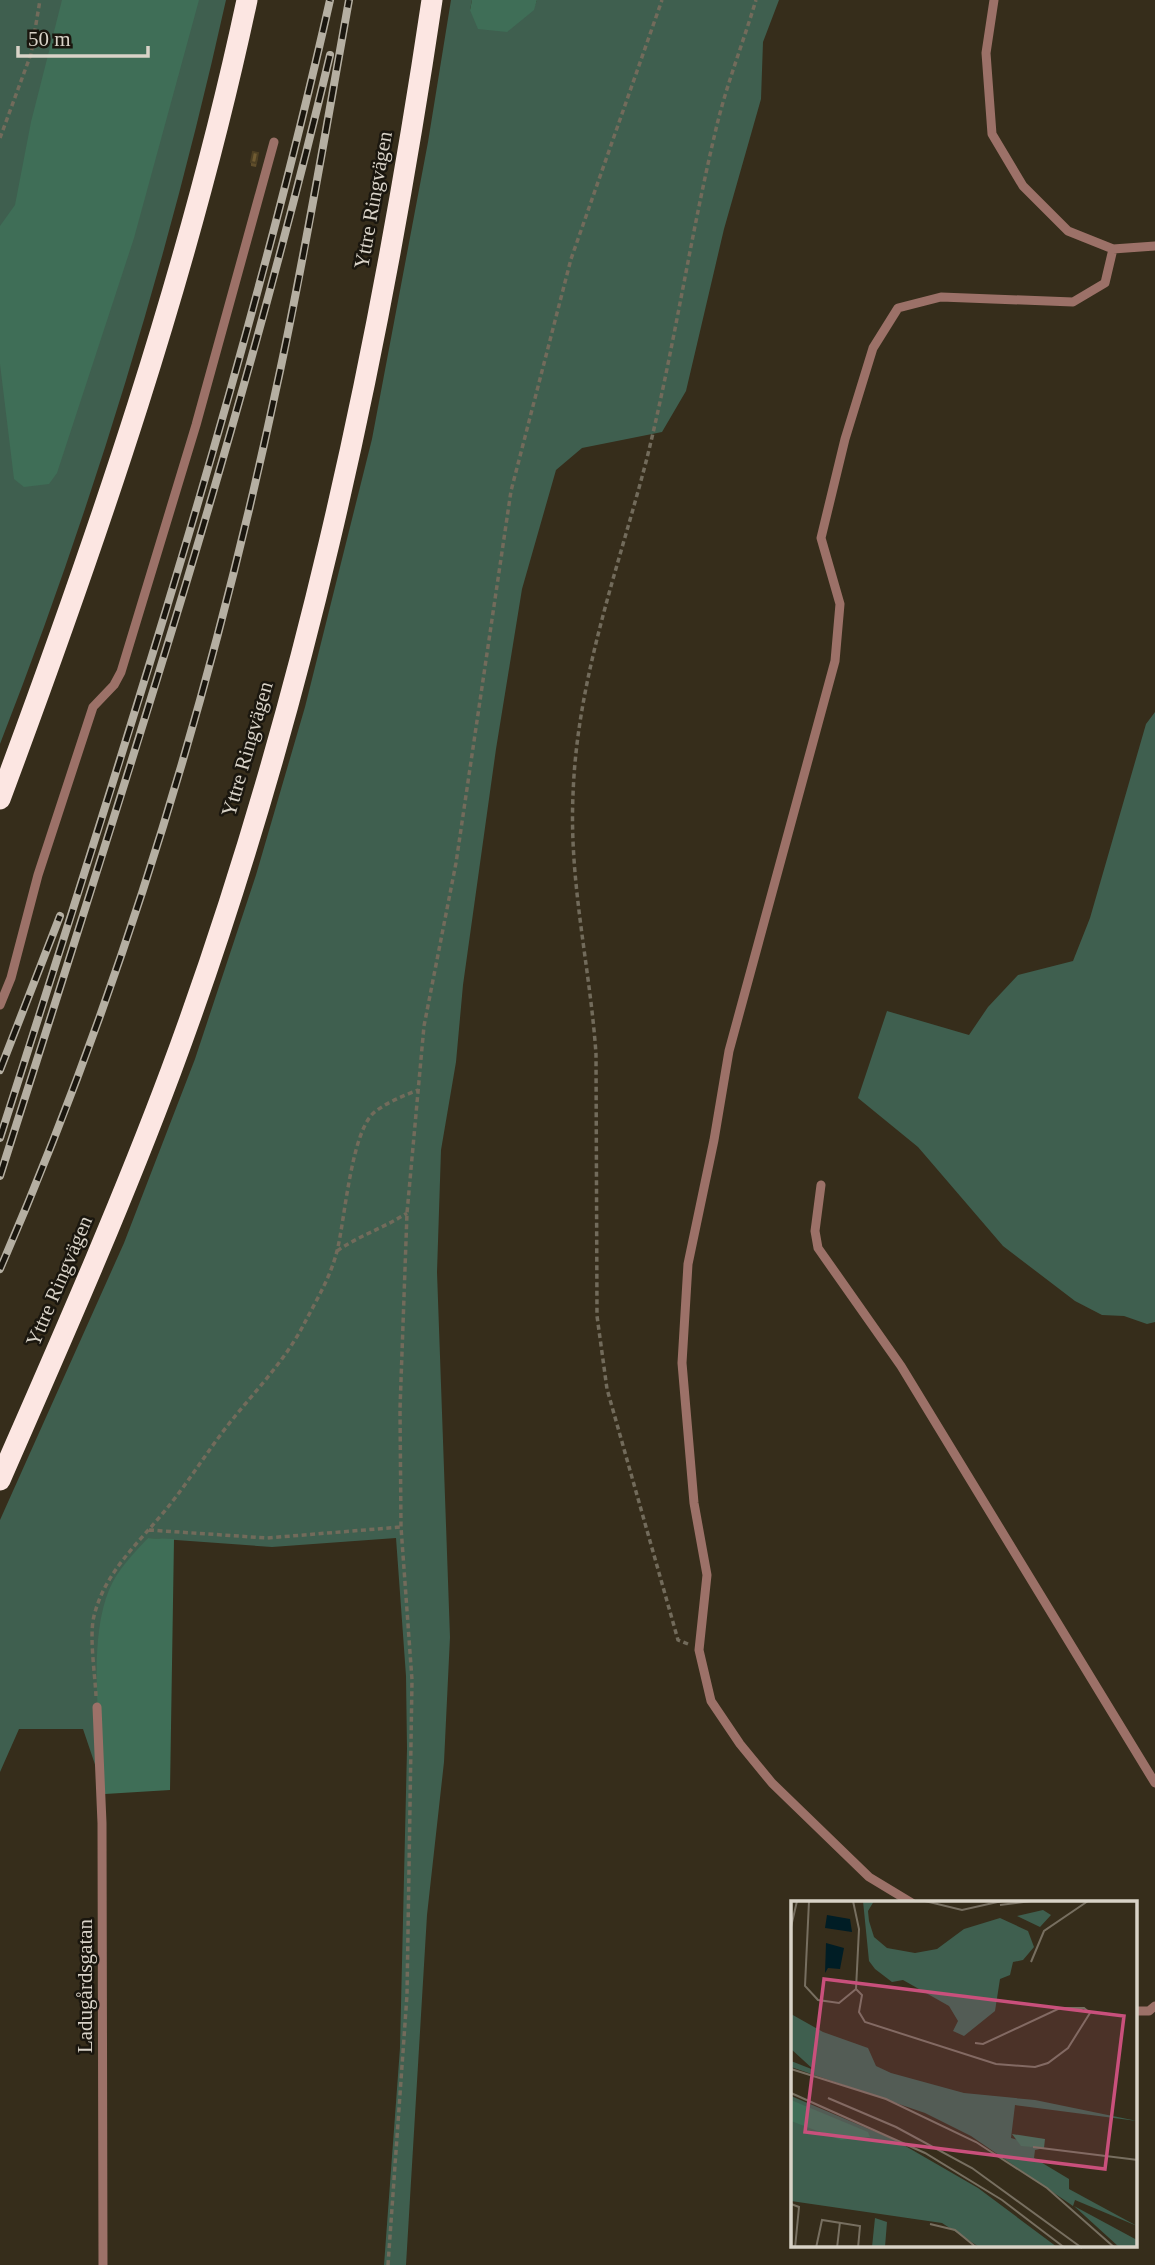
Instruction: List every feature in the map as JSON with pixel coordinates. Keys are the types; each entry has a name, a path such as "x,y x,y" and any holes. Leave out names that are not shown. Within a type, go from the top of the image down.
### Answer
{"highway":[{"path":"0,799 50,664 146,377 192,215 247,0"},
{"name":"Yttre Ringvägen","path":"0,1480 86,1283 171,1070 269,765 322,571 370,360 432,0"}],"lane":[{"path":"994,0 986,53 992,134 1023,186 1068,231 1113,249 1155,246"},
{"path":"0,1006 11,978 38,875 93,707 114,685 121,671 196,425 274,142"},
{"path":"909,1901 869,1877 772,1783 740,1744 711,1700 699,1650 707,1575 694,1503 682,1363 688,1264 729,1051 835,661 840,604 821,538 845,439 873,348 898,307 941,297 1073,302 1105,283 1113,249"},
{"path":"821,1185 815,1231 818,1248 901,1366 1155,1783"},
{"name":"Ladugårdsgatan","path":"97,1707 102,1823 103,2265"},
{"path":"1138,2011 1149,2011 1155,2006"}],"path":[{"path":"0,138 31,54 40,0"},
{"path":"388,2265 407,1995 412,1680 401,1527 400,1409 407,1213 425,1026 456,863 510,491 571,259 662,0"},
{"path":"699,1650 678,1640 607,1389 597,1316 596,1054 593,1014 576,903 573,795 578,726 591,658 647,457 716,128 756,0"},
{"path":"97,1707 93,1618 105,1586 127,1553 149,1530 283,1358 303,1326 337,1251 340,1229 346,1218 348,1174 363,1128 377,1110 418,1090"},
{"path":"337,1251 367,1231 380,1229 407,1213"},
{"path":"149,1530 267,1538 401,1527"}],"green space":[{"path":"0,0 226,0 180,189 127,376 67,562 0,744"},
{"path":"62,0 199,0 134,238 57,473 49,484 24,487 14,479 0,364 0,226 15,205 31,122"},
{"path":"451,0 472,0 470,10 533,10 537,0 779,0 763,42 761,99 724,229 686,391 662,432 582,448 556,470 522,589 496,749 463,985 456,1062 441,1150 437,1272 450,1637 444,1762 427,1915 406,2265 384,2265 400,2048 407,1749 406,1676 396,1538 272,1547 148,1538 105,1794 83,1729 19,1729 0,1772 0,1520 124,1243 195,1059 256,875 305,707 372,439 428,142"},
{"path":"472,0 537,0 534,10 507,32 478,29 470,10"},
{"path":"1155,712 1155,1322 1147,1324 1124,1316 1102,1315 1075,1301 1003,1246 918,1147 858,1098 887,1011 969,1035 988,1007 1018,975 1073,961 1090,918 1146,724"},
{"path":"148,1538 174,1539 170,1790 105,1794 97,1690 98,1636 102,1612 116,1576"}],"building":[{"path":"253,152 258,153 256,163 251,162"}],"railway":[{"path":"0,1138 134,714 219,430 296,144 330,0"},
{"path":"0,1269 45,1162 125,945 194,723 252,498 277,385 349,0"},
{"path":"0,1176 176,618 257,338 330,55"},
{"path":"0,1070 60,916"}]}
